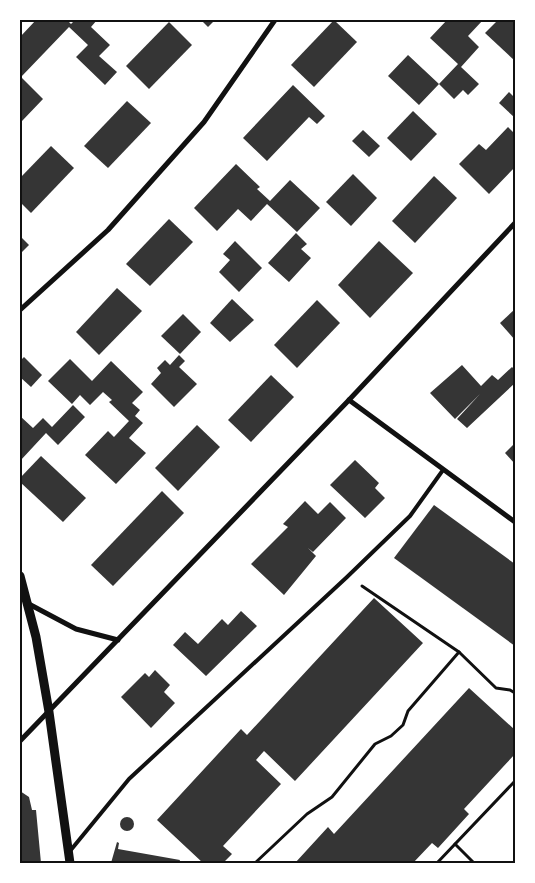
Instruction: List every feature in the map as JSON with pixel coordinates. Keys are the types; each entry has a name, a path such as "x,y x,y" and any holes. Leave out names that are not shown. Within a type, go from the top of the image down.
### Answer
{"street":[{"path":"20,310 108,230 204,122 275,20"},
{"path":"20,740 349,400 515,223"},
{"path":"349,400 515,522"},
{"path":"20,576 36,637 49,712 70,863"},
{"path":"27,603 76,629 118,640"}],"lane":[{"path":"69,852 129,779 410,516 443,470"}],"path":[{"path":"347,577 386,601 459,652 496,688 510,690 515,693"},
{"path":"255,863 307,814 332,797 376,744 391,736 403,726 408,711 459,652"},
{"path":"437,863 515,781"},
{"path":"455,844 474,863"}],"building":[{"path":"36,20 67,20 71,24 75,20 97,20 91,27 110,45 99,56 117,72 105,85 76,57 88,45 69,27 21,77 43,99 22,121 20,119 20,37"},
{"path":"201,20 215,20 208,27"},
{"path":"334,20 357,42 314,87 291,65"},
{"path":"447,20 483,20 468,36 479,47 461,67 479,84 468,95 463,90 454,99 439,84 458,64 430,38"},
{"path":"498,20 515,20 515,61 485,33"},
{"path":"169,22 192,45 149,89 126,66"},
{"path":"408,55 439,84 419,105 388,76"},
{"path":"293,85 325,116 317,124 309,117 267,161 243,138"},
{"path":"509,92 515,98 515,118 499,103"},
{"path":"127,101 151,123 108,168 84,146"},
{"path":"413,111 437,134 411,161 387,138"},
{"path":"508,127 515,134 515,167 489,194 459,164 479,144 486,150"},
{"path":"363,130 380,146 369,157 352,141"},
{"path":"51,146 74,168 31,213 20,202 20,178"},
{"path":"236,164 260,187 257,189 270,201 290,180 320,208 297,232 267,204 251,221 238,209 217,231 194,208"},
{"path":"353,174 377,198 351,226 326,202"},
{"path":"434,176 457,198 415,243 392,221"},
{"path":"169,219 193,242 150,286 126,264"},
{"path":"296,233 307,244 301,249 311,258 289,282 268,263"},
{"path":"20,236 29,245 20,254"},
{"path":"235,241 262,268 239,292 219,272 230,260 223,254"},
{"path":"379,241 413,273 370,318 338,285"},
{"path":"117,288 142,311 99,355 76,332"},
{"path":"232,299 254,320 230,342 210,323"},
{"path":"317,300 340,323 297,368 274,345"},
{"path":"515,309 515,340 500,323"},
{"path":"183,314 201,332 180,354 161,336"},
{"path":"179,355 185,361 179,367 197,384 174,407 151,384 161,373 157,368 165,360 170,365"},
{"path":"24,357 42,375 31,387 20,377 20,361"},
{"path":"70,359 92,381 111,361 143,392 132,403 140,410 135,416 143,423 129,438 146,453 116,484 85,455 108,431 114,437 129,421 109,402 112,400 103,392 90,405 80,395 72,404 48,381"},
{"path":"462,365 481,386 492,375 498,380 512,367 515,370 515,383 467,428 457,419 480,394 455,419 430,393"},
{"path":"271,375 294,397 251,442 228,420"},
{"path":"73,405 85,417 58,445 46,433 20,461 20,416 33,428 43,418 52,427"},
{"path":"197,425 220,447 178,491 155,468"},
{"path":"515,443 515,464 505,453"},
{"path":"41,456 86,498 63,522 20,482 20,478"},
{"path":"355,460 379,483 375,488 385,498 365,518 330,485"},
{"path":"162,491 184,513 113,586 91,565"},
{"path":"305,501 318,514 330,502 346,518 313,552 308,548 316,556 284,595 251,564 288,527 283,524"},
{"path":"434,505 515,564 515,646 394,558"},
{"path":"374,598 423,643 295,781 264,751 256,760 281,784 223,846 232,854 223,863 203,863 157,820 241,729 247,735"},
{"path":"241,611 257,626 206,676 173,645 185,632 198,644 222,619 228,625"},
{"path":"155,670 170,685 164,692 175,703 151,728 121,697 145,673 149,677"},
{"path":"469,688 515,730 515,754 464,809 469,814 438,848 432,843 413,863 295,863 328,827 334,834"},
{"path":"20,791 29,797 32,810 36,810 41,863 20,863"},
{"path":"124,817 130,817 134,824 130,831 124,831 120,827 120,821"},
{"path":"117,842 119,843 118,849 180,860 179,863 111,863"}]}
